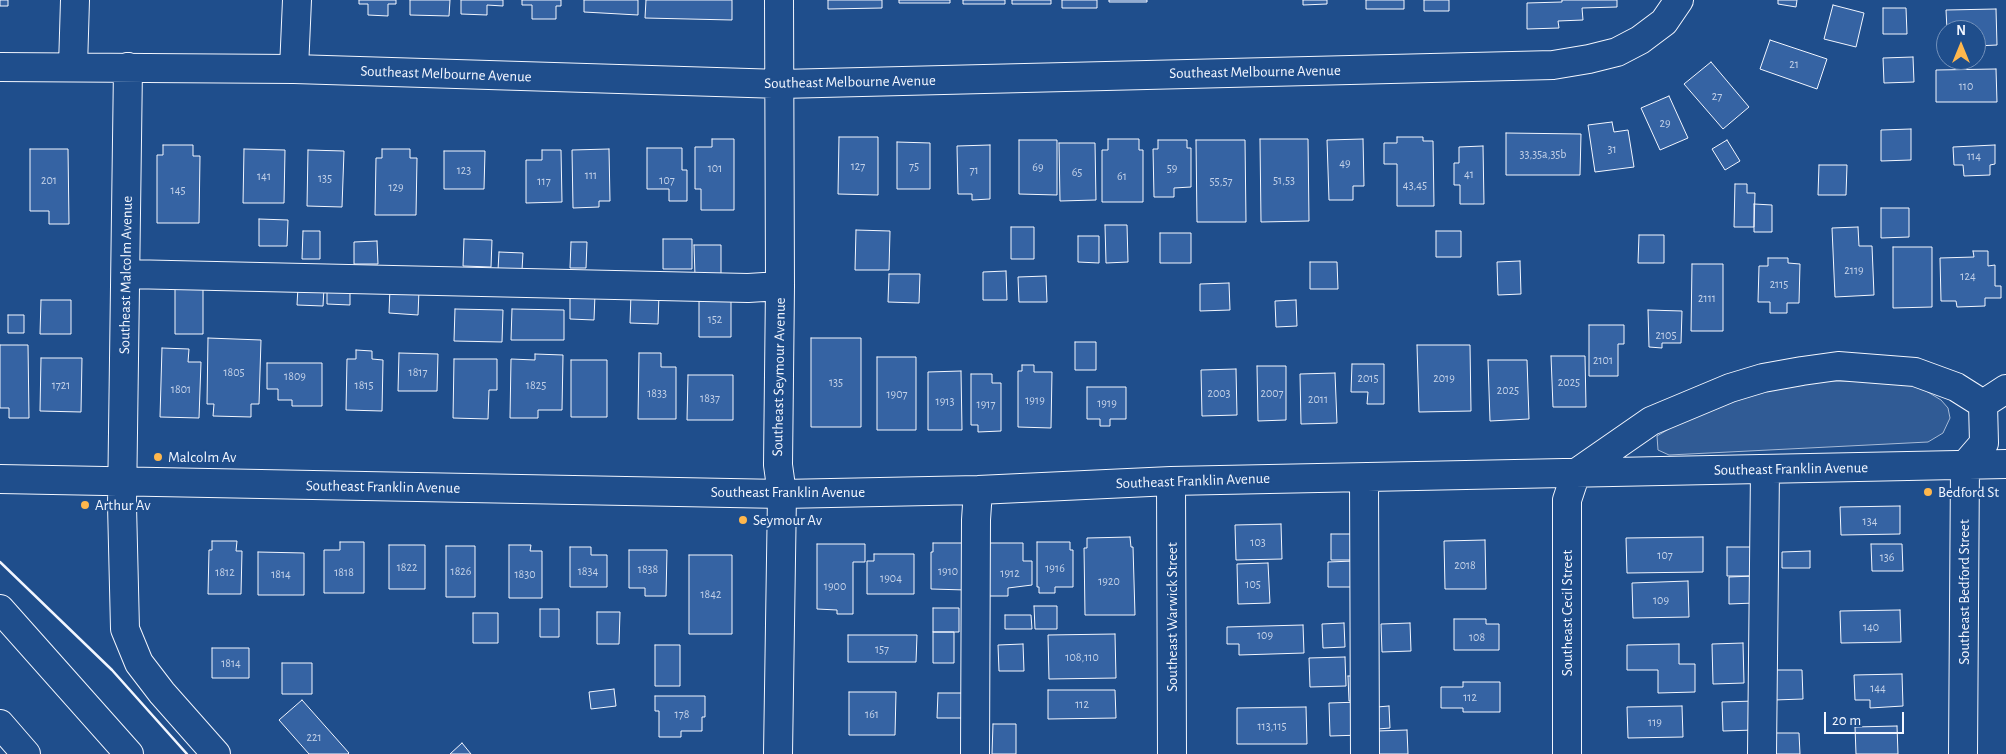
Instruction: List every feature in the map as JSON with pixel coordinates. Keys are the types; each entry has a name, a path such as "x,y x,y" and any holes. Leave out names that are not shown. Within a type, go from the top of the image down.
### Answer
{"main road":[{"path":"73,67 75,0"},
{"path":"294,69 297,0"},
{"name":"Southeast Seymour Avenue","path":"778,754 782,494 778,465 781,84 779,0"},
{"name":"Southeast Melbourne Avenue","path":"0,67 294,69 781,84 1553,65 1617,52 1640,40 1664,22 1679,0"},
{"name":"Southeast Malcolm Avenue","path":"128,67 127,274 122,482 122,593 125,629 139,663 162,694 216,754"},
{"path":"127,274 748,288 780,286"},
{"path":"1576,473 1650,421 1730,388 1763,378 1802,371 1838,366 1915,372 1956,387 1983,404"},
{"path":"1983,404 2006,389"},
{"path":"1965,465 1984,442 1983,404"},
{"name":"Southeast Franklin Avenue","path":"0,479 782,494 978,490 1171,481 2006,464"},
{"name":"Southeast Bedford Street","path":"1963,754 1965,465"},
{"path":"1762,754 1764,469"},
{"name":"Southeast Cecil Street","path":"1567,754 1567,500 1576,473"},
{"path":"1364,478 1366,754"},
{"name":"Southeast Warwick Street","path":"1171,481 1172,754"},
{"path":"975,754 976,520 978,490"},
{"path":"0,610 129,754"},
{"path":"0,724 26,754"}],"shaded area":[{"path":"1825,381 1875,381 1918,386 1941,400 1948,408 1950,418 1943,433 1928,442 1669,455 1658,450 1657,436 1689,417 1757,393"}],"building":[{"path":"0,0 8,0 8,6 0,6"},
{"path":"359,0 396,0 396,4 388,4 388,16 368,15 368,4 359,4"},
{"path":"410,0 450,0 449,16 410,15"},
{"path":"461,0 503,0 503,6 487,5 487,15 461,14"},
{"path":"522,0 561,0 561,6 556,6 556,19 532,19 532,5 522,5"},
{"path":"584,0 638,0 638,15 584,12"},
{"path":"646,0 732,0 732,20 645,18"},
{"path":"828,0 882,0 882,8 828,9"},
{"path":"899,0 950,0 950,3 899,3"},
{"path":"963,0 1005,0 1005,4 963,4"},
{"path":"1012,0 1051,0 1051,4 1012,4"},
{"path":"1062,0 1097,0 1097,8 1062,8"},
{"path":"1109,0 1147,0 1147,2 1109,2"},
{"path":"1303,0 1327,0 1327,4 1303,5"},
{"path":"1366,0 1404,0 1404,9 1366,9"},
{"path":"1424,0 1449,0 1449,11 1424,11"},
{"path":"1562,0 1617,0 1617,7 1582,8 1583,20 1558,21 1559,28 1527,29 1527,3 1562,2"},
{"path":"1778,0 1797,0 1796,7 1778,4"},
{"path":"1833,5 1864,13 1856,47 1824,39"},
{"path":"1883,8 1906,8 1907,34 1883,34"},
{"path":"1996,9 1997,45 1986,46 1986,20 1946,20 1946,10"},
{"path":"1770,40 1827,59 1817,89 1760,69"},
{"path":"1913,57 1914,82 1884,83 1883,58"},
{"path":"1711,62 1749,107 1723,129 1684,84"},
{"path":"1996,69 1997,102 1936,102 1936,70"},
{"path":"1669,96 1688,138 1660,150 1641,108"},
{"path":"1612,122 1614,132 1628,130 1634,167 1595,172 1588,125"},
{"path":"1911,129 1911,160 1881,161 1881,130"},
{"path":"1506,133 1581,134 1580,175 1506,175"},
{"path":"839,137 878,137 878,195 838,194"},
{"path":"1397,137 1423,137 1423,141 1433,141 1434,206 1397,206 1397,164 1384,164 1384,143 1397,143"},
{"path":"712,139 734,139 734,210 701,210 701,189 695,189 695,147 712,147"},
{"path":"1108,139 1139,139 1139,150 1143,150 1143,202 1102,202 1102,150 1108,150"},
{"path":"1260,139 1308,139 1309,221 1261,222"},
{"path":"1363,139 1364,186 1353,186 1353,200 1329,200 1327,140"},
{"path":"1019,140 1057,140 1057,195 1019,194"},
{"path":"1158,140 1187,140 1187,148 1191,148 1191,187 1174,188 1174,197 1154,197 1153,149 1158,149"},
{"path":"1196,140 1245,140 1246,222 1197,222"},
{"path":"1727,140 1740,161 1725,170 1712,149"},
{"path":"897,142 930,143 930,189 897,189"},
{"path":"1059,143 1095,143 1096,200 1060,201"},
{"path":"163,145 193,145 193,156 200,156 199,223 157,223 157,155 163,155"},
{"path":"990,145 990,199 972,200 972,194 958,194 957,146"},
{"path":"1995,145 1995,164 1990,165 1990,175 1964,176 1963,165 1954,165 1953,147"},
{"path":"1483,146 1484,204 1460,204 1460,185 1454,185 1454,163 1459,163 1459,147"},
{"path":"647,148 682,148 682,170 687,170 687,201 669,201 669,189 647,189"},
{"path":"30,149 68,149 69,224 49,224 49,211 30,211"},
{"path":"244,149 285,150 284,203 243,203"},
{"path":"382,149 410,149 410,158 417,158 416,215 375,215 376,158 382,158"},
{"path":"609,149 610,201 599,201 599,207 573,208 572,150"},
{"path":"308,150 344,151 342,207 307,206"},
{"path":"542,150 561,150 562,202 526,203 526,160 542,160"},
{"path":"444,151 485,151 484,189 444,189"},
{"path":"1819,165 1847,165 1846,195 1818,195"},
{"path":"1735,184 1747,184 1747,193 1755,193 1754,227 1734,227"},
{"path":"1754,204 1772,205 1772,232 1754,232"},
{"path":"1881,208 1909,208 1909,237 1881,238"},
{"path":"259,219 288,220 287,246 259,246"},
{"path":"1105,225 1127,225 1128,262 1106,263"},
{"path":"1011,227 1034,227 1034,259 1011,259"},
{"path":"1858,227 1859,246 1872,246 1874,295 1835,297 1832,228"},
{"path":"856,230 890,231 889,270 855,270"},
{"path":"303,231 320,231 320,259 302,259"},
{"path":"1436,231 1461,231 1461,257 1436,257"},
{"path":"1160,233 1191,233 1191,263 1160,263"},
{"path":"1639,235 1664,235 1664,263 1638,263"},
{"path":"1078,236 1099,236 1099,263 1078,262"},
{"path":"464,239 492,240 491,267 463,266"},
{"path":"663,239 692,239 692,269 663,269"},
{"path":"377,241 378,264 354,264 354,242"},
{"path":"571,242 587,242 586,268 570,268"},
{"path":"694,245 721,245 721,276 695,276"},
{"path":"1893,247 1932,247 1932,307 1893,308"},
{"path":"1973,251 1988,251 1988,266 1995,265 1995,286 2001,286 2001,298 1985,298 1985,306 1957,307 1956,301 1941,301 1940,258 1974,257"},
{"path":"499,252 523,253 522,270 498,270"},
{"path":"1768,258 1788,258 1788,263 1800,264 1799,303 1787,303 1787,313 1770,313 1770,302 1758,302 1759,266 1768,266"},
{"path":"1520,261 1521,294 1498,295 1497,262"},
{"path":"1310,262 1337,262 1338,289 1310,289"},
{"path":"1692,264 1723,264 1723,331 1691,331"},
{"path":"1006,271 1007,300 983,300 983,272"},
{"path":"889,274 920,274 919,303 888,302"},
{"path":"1046,276 1047,302 1019,302 1018,277"},
{"path":"1229,283 1230,310 1200,311 1200,284"},
{"path":"175,284 203,284 203,334 175,334"},
{"path":"298,287 324,288 323,306 297,305"},
{"path":"327,287 350,288 350,305 327,304"},
{"path":"390,288 419,290 418,315 389,313"},
{"path":"570,294 595,294 594,320 570,319"},
{"path":"631,294 659,294 658,324 630,323"},
{"path":"41,300 71,300 71,334 40,334"},
{"path":"1296,300 1297,326 1276,327 1275,301"},
{"path":"699,301 731,301 731,337 699,337"},
{"path":"455,309 503,310 502,342 454,341"},
{"path":"512,309 564,310 564,340 511,340"},
{"path":"1648,310 1682,311 1681,343 1662,343 1662,348 1649,347"},
{"path":"8,315 24,315 24,333 8,333"},
{"path":"1589,325 1624,325 1624,344 1618,344 1618,376 1589,376"},
{"path":"208,338 261,340 259,404 251,404 251,417 213,416 214,404 207,404"},
{"path":"811,338 861,338 861,427 811,427"},
{"path":"1075,342 1096,342 1096,370 1075,370"},
{"path":"0,345 28,345 29,418 9,418 9,408 0,408"},
{"path":"1417,345 1470,345 1471,411 1419,412"},
{"path":"162,348 189,349 188,362 201,362 199,418 160,417"},
{"path":"356,350 372,351 372,359 383,360 382,411 346,410 347,359 356,359"},
{"path":"399,353 438,354 437,391 398,391"},
{"path":"639,353 661,353 661,367 676,367 676,419 638,419"},
{"path":"535,354 563,355 562,410 538,410 538,418 510,418 511,359 535,360"},
{"path":"1551,356 1585,356 1586,407 1553,407"},
{"path":"877,357 916,357 916,430 877,430"},
{"path":"41,358 82,358 81,412 40,411"},
{"path":"454,359 497,359 497,390 489,390 488,419 453,418"},
{"path":"571,360 607,360 607,417 571,417"},
{"path":"1488,360 1527,360 1529,419 1490,421"},
{"path":"267,363 322,363 322,406 292,406 292,400 278,400 278,389 267,389"},
{"path":"1352,364 1384,364 1384,404 1367,404 1368,392 1351,392"},
{"path":"1022,365 1034,365 1034,372 1052,372 1051,428 1018,427 1018,371 1022,371"},
{"path":"1257,366 1286,366 1286,420 1258,421"},
{"path":"1236,369 1237,415 1202,416 1201,370"},
{"path":"961,371 962,430 928,430 928,372"},
{"path":"1335,373 1337,423 1301,424 1300,374"},
{"path":"971,374 992,374 992,383 1001,383 1001,431 978,432 978,425 971,425"},
{"path":"688,375 733,375 733,420 687,420"},
{"path":"1087,387 1126,387 1126,419 1110,419 1110,426 1100,426 1100,419 1087,419"},
{"path":"1900,506 1900,534 1841,535 1840,507"},
{"path":"1281,524 1282,559 1236,560 1235,525"},
{"path":"1331,534 1362,534 1362,560 1331,560"},
{"path":"1130,537 1131,547 1133,547 1135,615 1085,615 1084,548 1087,548 1087,538"},
{"path":"1703,537 1703,572 1627,573 1626,538"},
{"path":"1485,540 1486,589 1445,589 1444,541"},
{"path":"212,541 237,541 236,551 242,551 241,594 208,594 209,550 212,550"},
{"path":"340,542 364,542 364,593 324,593 324,550 340,550"},
{"path":"1037,542 1070,542 1070,550 1073,550 1073,587 1055,587 1055,593 1039,593 1039,587 1037,587"},
{"path":"933,543 962,543 962,552 966,552 966,590 931,589 931,552 933,552"},
{"path":"987,543 1023,543 1023,561 1032,561 1032,585 1008,588 1008,596 987,596"},
{"path":"817,544 865,544 865,562 853,562 853,614 837,614 837,610 817,609"},
{"path":"1871,544 1902,544 1903,571 1872,571"},
{"path":"389,545 425,545 425,589 389,589"},
{"path":"509,545 531,545 530,551 542,551 542,598 509,598"},
{"path":"446,546 475,546 475,597 446,597"},
{"path":"570,547 591,547 591,555 607,555 607,587 570,587"},
{"path":"1727,547 1754,547 1754,576 1727,576"},
{"path":"629,550 667,550 666,596 645,596 645,588 629,588"},
{"path":"1810,551 1810,568 1782,568 1782,552"},
{"path":"258,552 304,553 304,595 258,595"},
{"path":"874,554 914,554 914,594 867,594 867,561 874,561"},
{"path":"689,555 732,555 732,634 689,634"},
{"path":"1354,561 1355,587 1328,587 1328,562"},
{"path":"1268,563 1270,603 1238,604 1237,564"},
{"path":"1754,576 1754,603 1729,604 1729,577"},
{"path":"1688,581 1689,617 1633,618 1632,583"},
{"path":"1034,606 1057,606 1057,629 1035,629"},
{"path":"933,608 959,608 959,632 933,632"},
{"path":"540,609 559,609 559,637 540,637"},
{"path":"1900,610 1901,642 1841,643 1840,611"},
{"path":"597,612 620,612 619,644 597,644"},
{"path":"473,613 498,613 498,643 473,643"},
{"path":"1005,615 1031,615 1032,629 1005,629"},
{"path":"1454,619 1486,619 1486,624 1499,624 1499,650 1454,650"},
{"path":"1344,623 1345,647 1323,648 1322,624"},
{"path":"1410,623 1411,651 1382,652 1381,624"},
{"path":"1303,625 1304,653 1239,655 1239,644 1227,644 1227,627"},
{"path":"933,632 954,632 954,663 933,663"},
{"path":"1115,634 1116,678 1049,679 1048,635"},
{"path":"848,635 917,635 916,662 848,662"},
{"path":"1743,643 1744,683 1713,684 1712,644"},
{"path":"1023,644 1024,671 999,671 998,645"},
{"path":"1679,644 1679,664 1695,664 1695,692 1658,693 1658,670 1627,670 1627,645"},
{"path":"655,645 680,645 680,686 655,686"},
{"path":"212,648 249,648 249,678 212,678"},
{"path":"1345,657 1346,686 1310,687 1309,658"},
{"path":"282,663 312,663 312,694 282,694"},
{"path":"1773,670 1802,670 1803,699 1774,700"},
{"path":"1902,674 1903,706 1870,708 1870,700 1855,700 1854,675"},
{"path":"1348,676 1362,676 1363,700 1349,701"},
{"path":"1463,682 1500,682 1500,712 1463,712 1463,708 1441,708 1441,687 1463,687"},
{"path":"614,689 616,706 591,709 589,692"},
{"path":"1048,690 1115,690 1116,718 1048,719"},
{"path":"849,692 896,692 895,735 849,735"},
{"path":"938,693 964,693 963,718 937,718"},
{"path":"655,696 705,696 705,717 702,717 702,731 681,731 681,737 659,737 659,711 655,711"},
{"path":"302,700 348,754 309,754 279,720"},
{"path":"1754,701 1754,730 1723,731 1722,702"},
{"path":"1361,702 1362,735 1330,736 1329,703"},
{"path":"1389,706 1390,728 1378,729 1377,707"},
{"path":"1682,706 1683,737 1628,738 1627,707"},
{"path":"1306,707 1307,744 1237,744 1237,708"},
{"path":"993,724 1016,724 1016,754 992,754"},
{"path":"1897,726 1898,754 1856,754 1855,727"},
{"path":"1407,730 1408,754 1377,754 1377,731"},
{"path":"1773,733 1799,733 1800,754 1774,754"},
{"path":"462,743 471,754 450,754"}],"wall":[{"path":"0,562 112,670 187,754"}],"place":[{"name":"Malcolm Av","path":"158,457"},
{"name":"Bedford St","path":"1928,492"},
{"name":"Arthur Av","path":"85,505"},
{"name":"Seymour Av","path":"743,520"}]}
